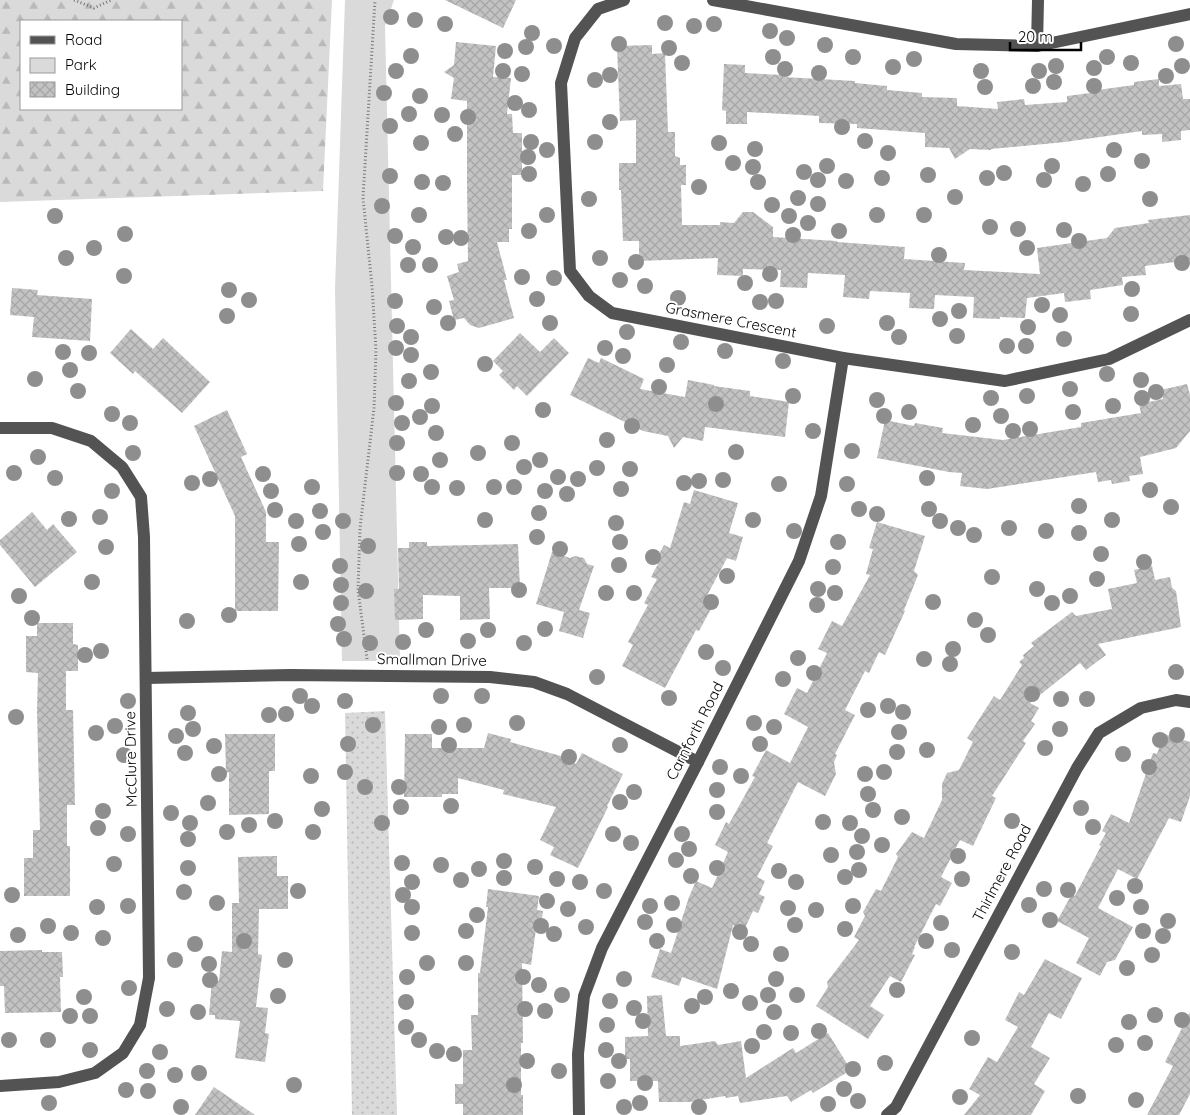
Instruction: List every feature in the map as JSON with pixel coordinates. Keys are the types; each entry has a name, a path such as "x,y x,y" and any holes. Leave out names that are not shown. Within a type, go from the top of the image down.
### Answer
{"street":[{"name":"Grasmere Crescent","path":"624,0 598,9 576,38 562,83 570,271 589,296 612,313 843,358 1005,380 1109,359 1190,320"},
{"path":"713,0 956,44 1037,46 1190,14"},
{"path":"1037,46 1038,0"},
{"name":"Carnforth Road","path":"580,1115 578,1054 584,996 602,948 799,561 821,496 843,358"},
{"name":"McClure Drive","path":"0,428 52,428 91,441 122,467 141,497 144,537 149,978 140,1026 123,1053 95,1073 59,1082 0,1086"},
{"name":"Smallman Drive","path":"146,678 290,675 490,676 534,682 567,694 698,762"},
{"name":"Thirlmere Road","path":"887,1115 896,1106 1077,768 1099,733 1142,708 1176,700 1190,702"}],"path":[{"path":"74,0 94,8 111,0"},
{"path":"365,676 367,661 358,590 360,528 374,408 376,350 363,198 375,0"}],"green space":[{"path":"0,0 332,0 323,191 0,202"},
{"path":"345,0 394,0 385,26 400,661 342,661 335,289"},
{"path":"385,711 397,1115 352,1115 345,713"}],"building":[{"path":"445,0 516,0 503,28"},
{"path":"456,42 496,46 493,77 511,78 507,114 512,114 513,133 522,133 522,175 512,175 512,229 509,229 509,242 497,242 514,318 479,328 470,325 464,318 454,320 449,301 454,300 447,276 459,272 457,264 468,261 467,101 451,99 454,78 444,72 454,65"},
{"path":"652,45 652,54 665,53 668,132 675,132 675,156 680,158 680,165 686,165 686,185 681,185 682,225 720,225 720,222 734,223 743,212 753,212 773,227 773,237 905,247 904,259 965,263 964,270 1040,274 1037,248 1107,238 1115,228 1149,223 1148,220 1190,215 1190,260 1145,266 1146,275 1122,277 1123,285 1090,290 1091,299 1065,302 1064,293 1027,298 1025,318 1000,317 1000,319 973,318 974,297 935,295 934,309 909,308 910,293 870,291 869,299 843,297 845,275 808,273 807,288 780,287 781,270 743,269 743,276 717,275 718,258 639,261 639,241 623,241 619,163 636,163 636,120 620,121 617,46"},
{"path":"724,64 745,65 745,73 855,81 855,83 887,86 887,90 922,93 922,97 957,98 957,106 998,109 997,102 1024,99 1025,105 1067,102 1067,96 1098,92 1098,90 1134,85 1134,82 1159,79 1159,86 1181,84 1183,99 1190,99 1190,130 1181,131 1181,140 1162,142 1162,134 1142,135 1142,131 991,150 970,149 955,159 949,148 925,147 925,133 857,128 857,124 819,123 819,116 747,112 747,124 726,124 726,111 722,110"},
{"path":"12,288 38,290 37,295 92,299 90,341 32,337 34,317 10,315"},
{"path":"131,329 153,349 163,338 210,382 182,413 135,371 133,374 110,353"},
{"path":"520,333 540,352 554,338 569,353 527,396 517,386 514,390 499,375 503,371 493,361"},
{"path":"588,358 599,363 601,358 644,379 640,389 685,397 688,380 750,391 750,396 789,402 785,437 705,427 703,441 683,437 674,448 668,436 643,431 570,395"},
{"path":"1187,384 1190,395 1190,431 1176,448 1140,457 1143,474 1129,476 1130,481 1112,484 1111,480 1098,482 1096,472 987,489 960,486 962,473 877,458 885,420 914,426 915,423 943,428 942,433 1003,440 1081,427 1081,423 1141,413 1139,404 1163,399 1161,390"},
{"path":"227,410 247,454 241,457 266,512 266,542 279,542 278,611 235,611 235,516 194,426"},
{"path":"694,490 738,503 729,533 743,537 736,561 727,558 703,603 712,607 699,631 696,630 665,688 622,666 633,645 628,642 648,605 644,603 657,579 651,577 658,564 655,562 664,545 670,548 684,502 690,504"},
{"path":"32,512 47,530 53,524 77,552 35,587 0,545 0,540"},
{"path":"877,522 925,536 914,571 918,575 905,611 885,655 879,652 869,673 865,671 845,710 855,715 835,754 837,755 834,762 836,774 825,796 798,782 767,843 773,846 757,877 765,881 759,894 765,897 758,913 753,911 744,930 733,925 717,989 682,977 679,986 651,977 660,949 671,953 696,881 712,888 728,852 715,845 726,822 729,824 755,777 752,776 766,750 790,763 808,727 784,714 797,688 807,693 827,653 818,649 832,621 842,626 870,575 866,574 873,549 869,548"},
{"path":"409,542 427,542 427,546 518,544 520,588 489,588 490,619 460,620 460,596 423,595 423,619 395,620 394,589 399,589 398,548 409,548"},
{"path":"552,552 570,558 575,556 584,558 587,564 594,566 579,610 590,613 583,638 559,631 564,612 536,604"},
{"path":"1152,566 1155,580 1170,577 1172,588 1176,591 1181,627 1098,644 1106,655 1086,670 1080,663 1030,703 1039,708 1031,721 1035,724 1023,741 1026,743 992,796 996,798 973,846 960,840 941,877 952,883 940,906 936,904 914,947 912,954 915,955 901,982 890,976 870,1006 884,1015 868,1039 816,1006 828,987 827,982 859,940 854,937 865,916 863,912 876,889 881,891 898,857 896,854 912,832 924,838 942,800 942,784 947,773 959,770 973,742 967,738 994,696 1000,700 1022,665 1019,662 1024,658 1023,655 1034,646 1031,643 1072,612 1076,616 1112,609 1108,589 1137,583 1134,570"},
{"path":"37,623 73,623 73,644 78,645 78,671 66,671 66,710 73,710 75,805 67,805 67,846 70,846 70,896 24,896 24,858 33,858 33,830 40,830 38,673 26,672 26,636 37,636"},
{"path":"488,733 511,739 510,742 561,756 576,764 582,753 623,774 578,868 550,855 554,847 540,840 556,807 503,794 504,790 458,778 458,794 442,794 442,797 404,797 405,734 432,734 432,748 484,748"},
{"path":"225,734 275,734 275,771 269,771 269,814 229,815 229,772 226,773"},
{"path":"1164,734 1190,742 1190,796 1181,822 1169,818 1137,879 1118,869 1098,908 1133,927 1115,960 1107,962 1100,976 1076,963 1089,938 1057,921 1072,894 1075,896 1101,846 1099,845 1106,833 1102,831 1111,814 1129,823 1153,753 1157,754"},
{"path":"277,856 277,876 288,876 288,909 259,909 258,954 262,955 256,1007 268,1008 265,1033 269,1034 265,1062 235,1058 240,1021 215,1019 215,1015 209,1015 212,980 219,981 222,951 232,952 232,903 239,903 238,857"},
{"path":"488,889 539,896 537,910 543,911 540,930 536,929 531,965 522,963 523,1043 521,1043 521,1095 523,1095 523,1115 463,1115 463,1104 455,1104 455,1084 463,1084 463,1050 472,1050 471,1015 478,1015 478,973 480,973 488,907 486,907"},
{"path":"42,950 42,952 62,952 63,977 60,977 61,1012 5,1013 4,986 0,986 0,951"},
{"path":"1045,959 1082,978 1061,1019 1049,1013 1031,1047 1050,1058 1034,1084 1045,1091 1031,1115 964,1115 980,1095 969,1089 988,1057 997,1062 1018,1027 1005,1020 1019,992 1024,995"},
{"path":"662,995 666,1036 680,1036 680,1046 715,1041 718,1045 741,1041 746,1078 793,1048 796,1053 828,1033 851,1070 813,1093 811,1090 791,1102 787,1096 740,1103 738,1096 726,1098 725,1096 689,1102 659,1102 658,1081 630,1081 630,1059 625,1059 625,1037 648,1036 647,996"},
{"path":"1190,1012 1190,1094 1179,1115 1147,1115 1173,1066 1165,1062"},
{"path":"214,1087 255,1115 195,1115"}]}
